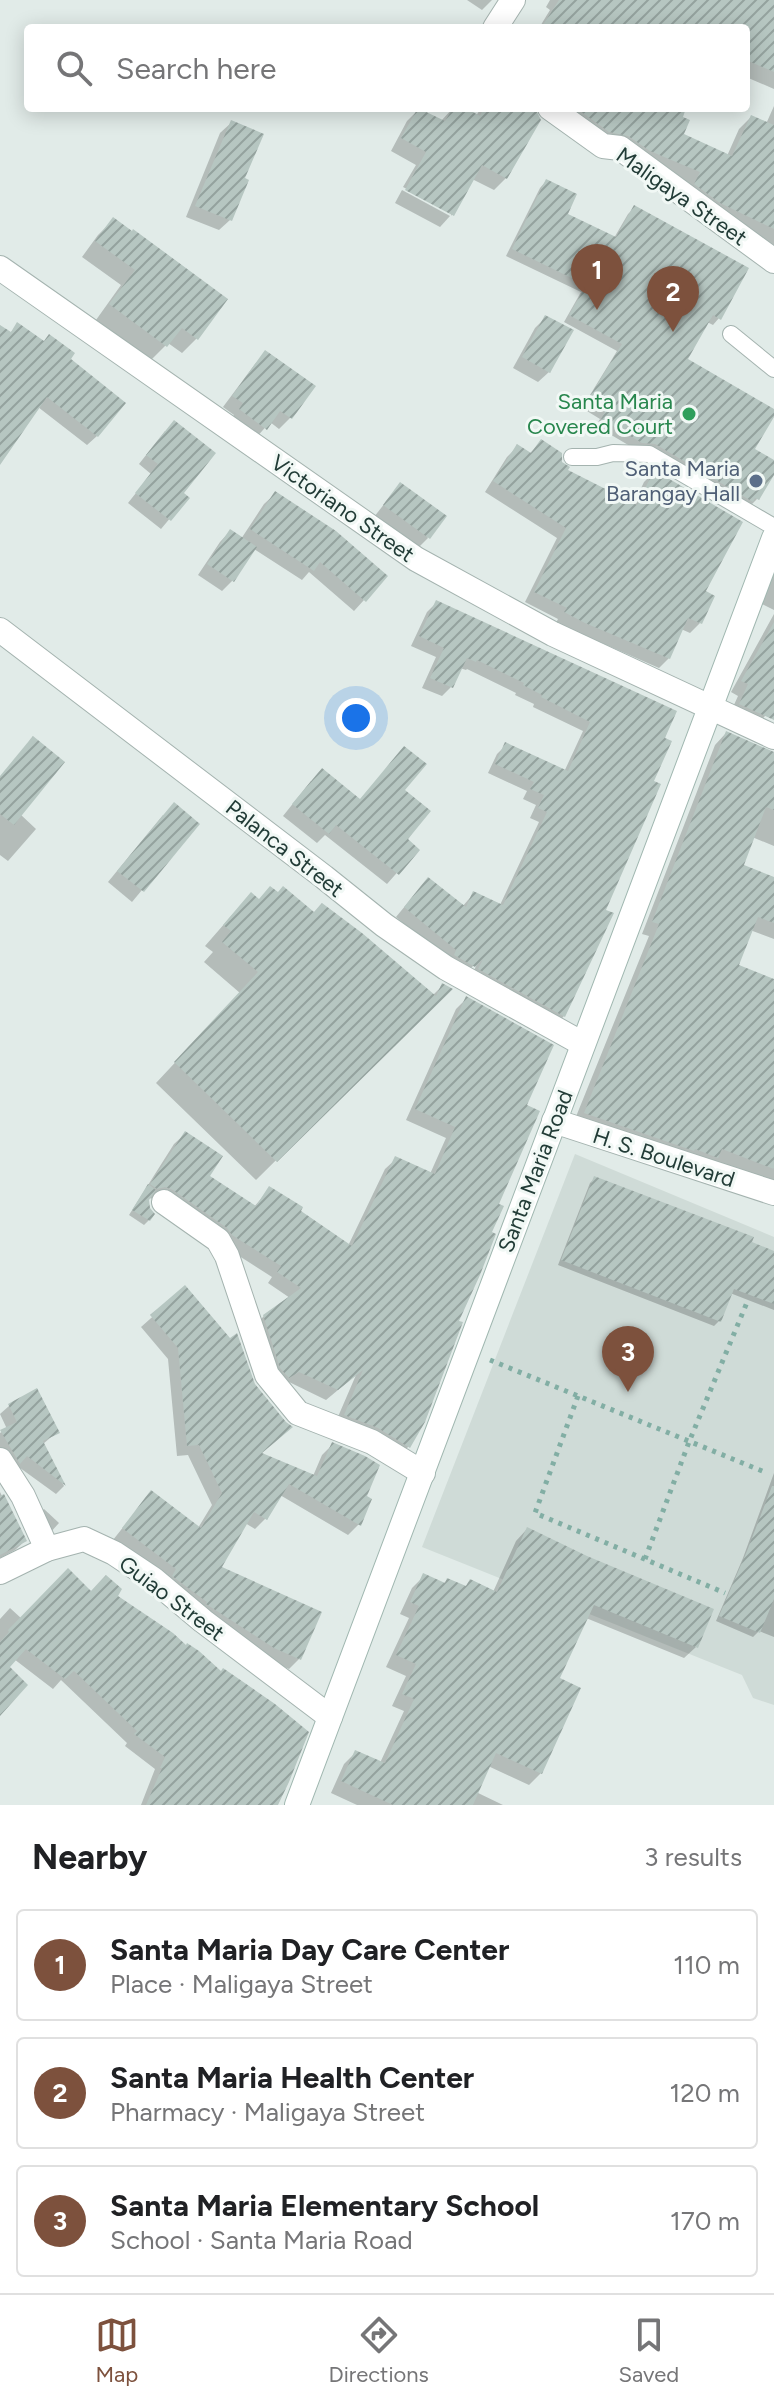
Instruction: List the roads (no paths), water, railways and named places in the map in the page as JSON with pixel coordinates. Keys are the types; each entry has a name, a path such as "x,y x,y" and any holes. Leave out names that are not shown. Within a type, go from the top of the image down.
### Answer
{"street":[{"path":"498,24 513,0"},
{"name":"Maligaya Street","path":"556,112 603,146 620,148 774,261"},
{"name":"Victoriano Street","path":"0,268 416,559 553,634 774,737"},
{"name":"Santa Maria Road","path":"297,1805 774,538"},
{"name":"Palanca Street","path":"0,630 384,925 446,968 583,1044"},
{"name":"H. S. Boulevard","path":"554,1121 774,1193"},
{"path":"164,1202 218,1240 227,1256 267,1375 298,1413 372,1442 423,1473"},
{"path":"0,1460 23,1496 47,1549"},
{"name":"Guiao Street","path":"0,1572 47,1549 84,1539 114,1553 153,1579 330,1717"}],"lane":[{"path":"731,334 774,369"},
{"path":"572,457 597,457 613,453 649,454 774,527"}],"place":[{"name":"Santa Maria Day Care Center","path":"597,310"},
{"name":"Santa Maria Health Center","path":"673,332"},
{"name":"Santa Maria Covered Court","path":"689,414"},
{"name":"Santa Maria Barangay Hall","path":"756,481"},
{"name":"Santa Maria Elementary School","path":"628,1392"}]}
